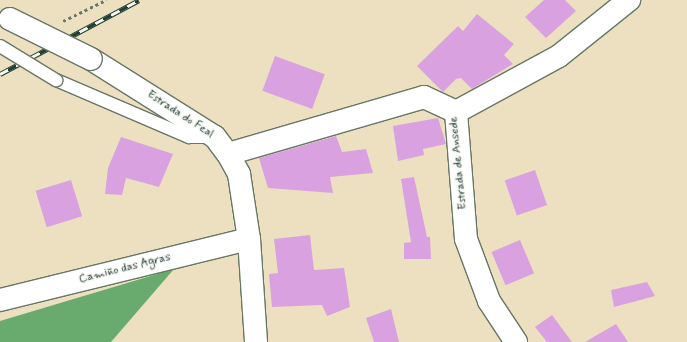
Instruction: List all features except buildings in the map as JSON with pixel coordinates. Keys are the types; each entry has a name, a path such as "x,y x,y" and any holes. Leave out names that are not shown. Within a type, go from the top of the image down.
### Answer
{"street":[{"path":"456,112 559,56 629,0"},
{"name":"Estrada do Feal","path":"5,16 91,59 215,137 228,154 239,174 249,239 256,342"},
{"name":"Estrada de Ansede","path":"228,154 424,97 456,112 466,239 488,301 516,342"},
{"name":"Camiño das Agras","path":"0,300 249,239"}],"lane":[{"path":"0,46 56,80 189,137 215,137"}],"path":[{"path":"59,20 65,22 106,0"}],"green space":[{"path":"174,269 111,342 0,342 0,321"}],"railway":[{"path":"0,74 139,0"}]}
